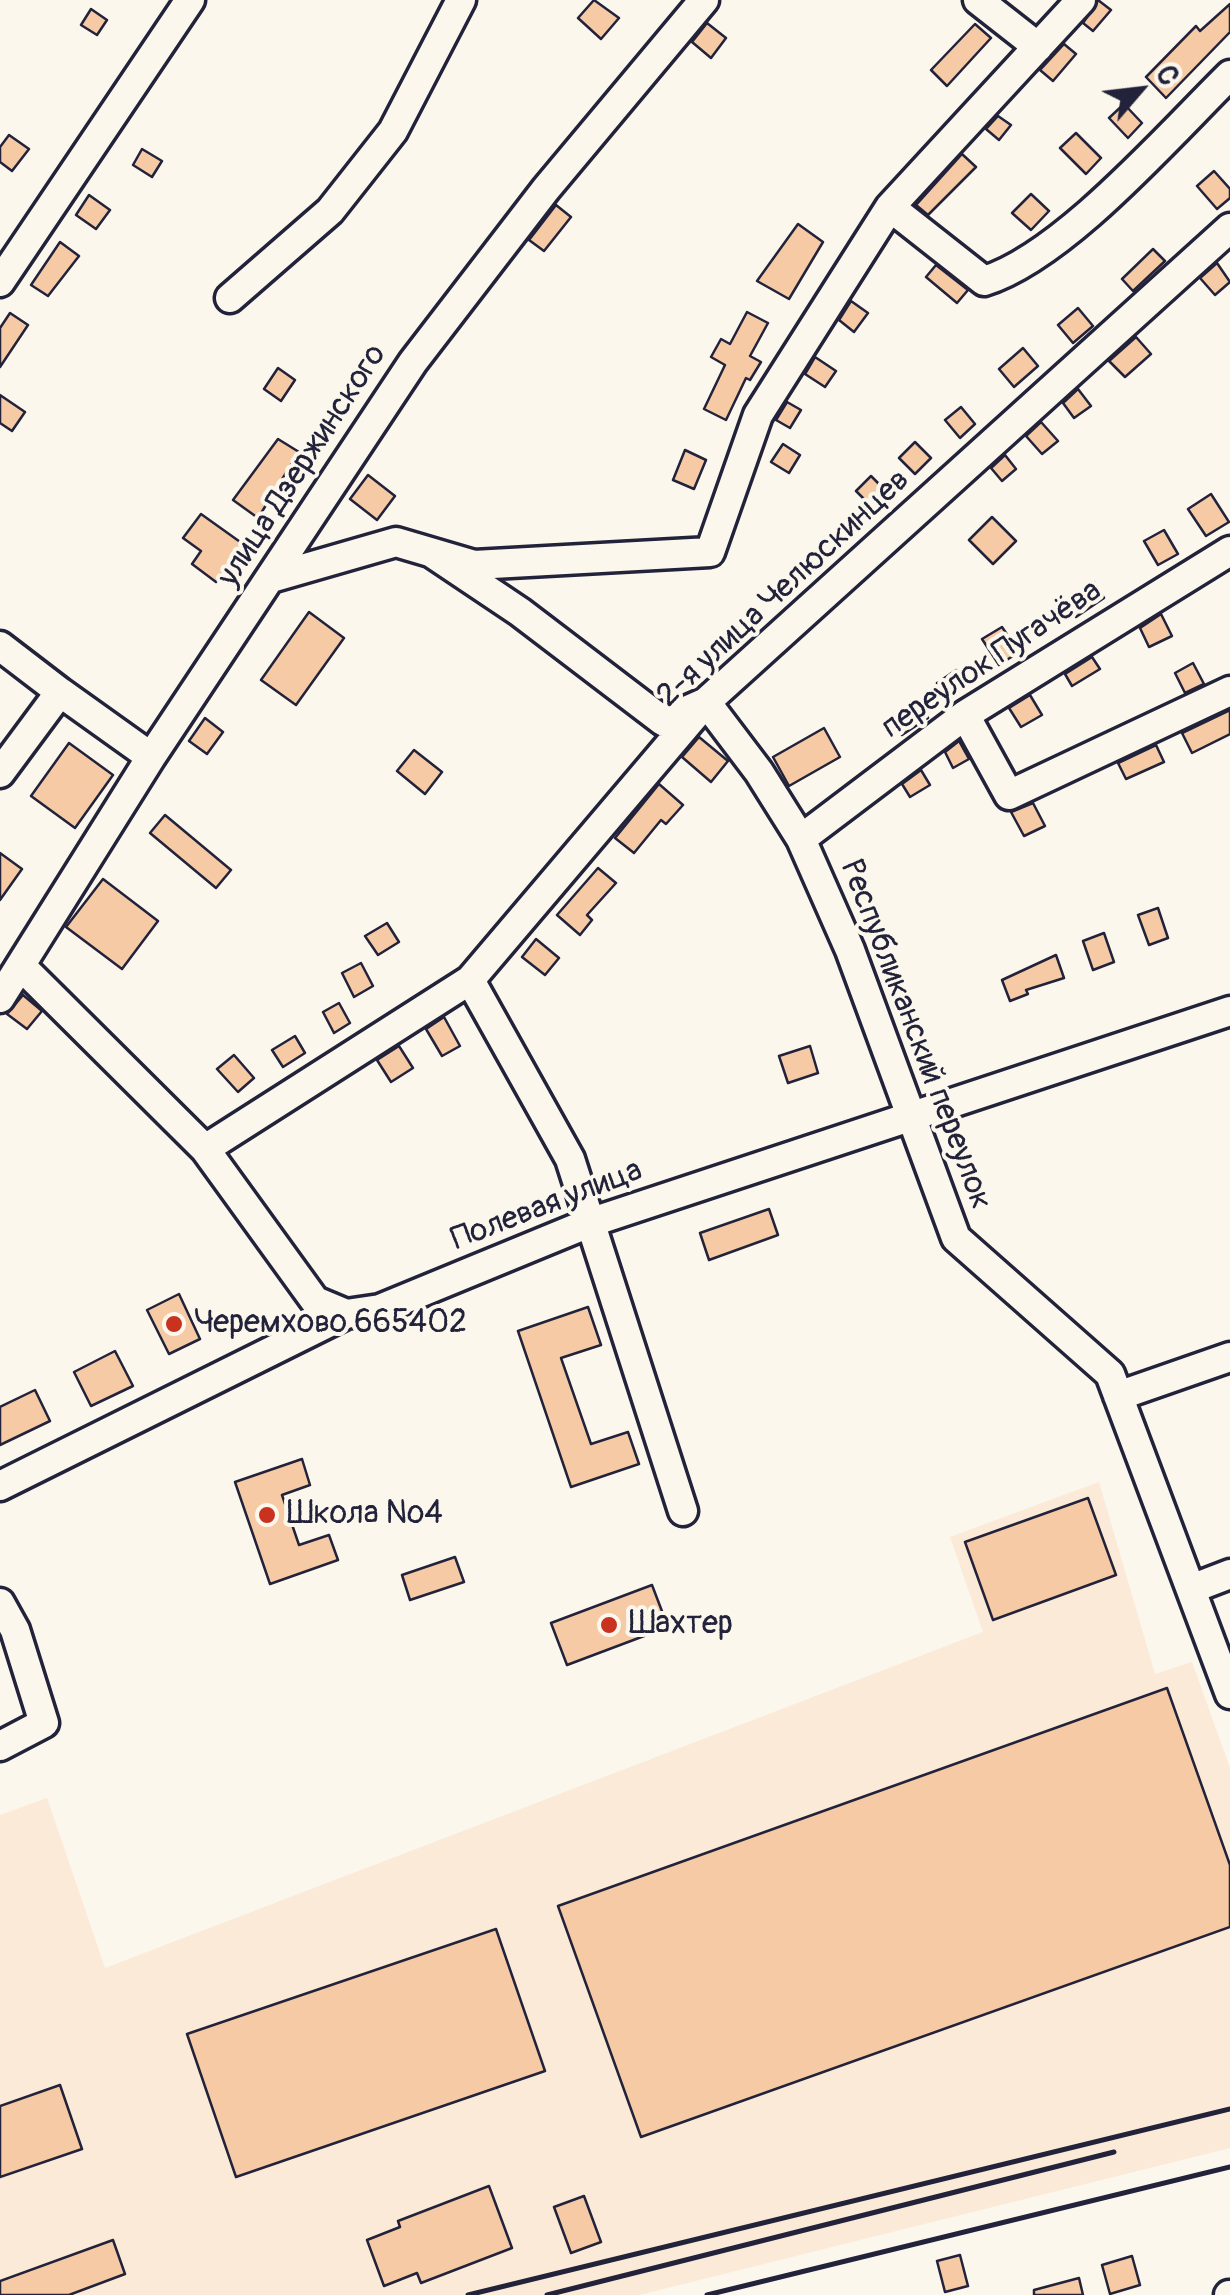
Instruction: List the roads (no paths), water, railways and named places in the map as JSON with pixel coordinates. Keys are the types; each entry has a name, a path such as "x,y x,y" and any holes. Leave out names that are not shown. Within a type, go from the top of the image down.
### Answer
{"street":[{"path":"0,282 190,0"},
{"path":"230,298 330,211 393,131 461,0"},
{"name":"улица Дзержинского","path":"0,998 151,757 413,362 546,189 704,0"},
{"path":"978,0 1038,47"},
{"path":"272,578 396,542 474,565 710,552 758,415 890,207 1081,0"},
{"path":"890,207 984,282 1006,274 1098,206 1230,75"},
{"name":"2-я улица Челюскинцев","path":"206,1148 470,980 706,702 1230,228"},
{"name":"переулок Пугачёва","path":"801,839 965,714 1230,550"},
{"path":"432,552 520,612 663,722 706,702"},
{"path":"0,646 151,757"},
{"path":"965,714 1009,795 1230,691"},
{"path":"0,773 60,692"},
{"name":"Республиканский переулок","path":"706,702 801,839 850,950 956,1238 1110,1374 1230,1694"},
{"path":"21,966 206,1148 315,1301 346,1314"},
{"path":"470,980 570,1159 683,1511"},
{"name":"Полевая улица","path":"0,1486 346,1314 380,1309 588,1223 1230,1012"},
{"path":"1118,1396 1230,1357"},
{"path":"1191,1590 1230,1574"},
{"path":"0,1603 16,1630 44,1723 0,1746"}],"railway":[{"path":"468,2295 1230,2109"},
{"path":"547,2295 1114,2152"},
{"path":"707,2295 1230,2167"}],"place":[{"name":"Черемхово 665402","path":"174,1324"},
{"name":"Школа №4","path":"267,1515"},
{"name":"Шахтер","path":"609,1625"}]}
